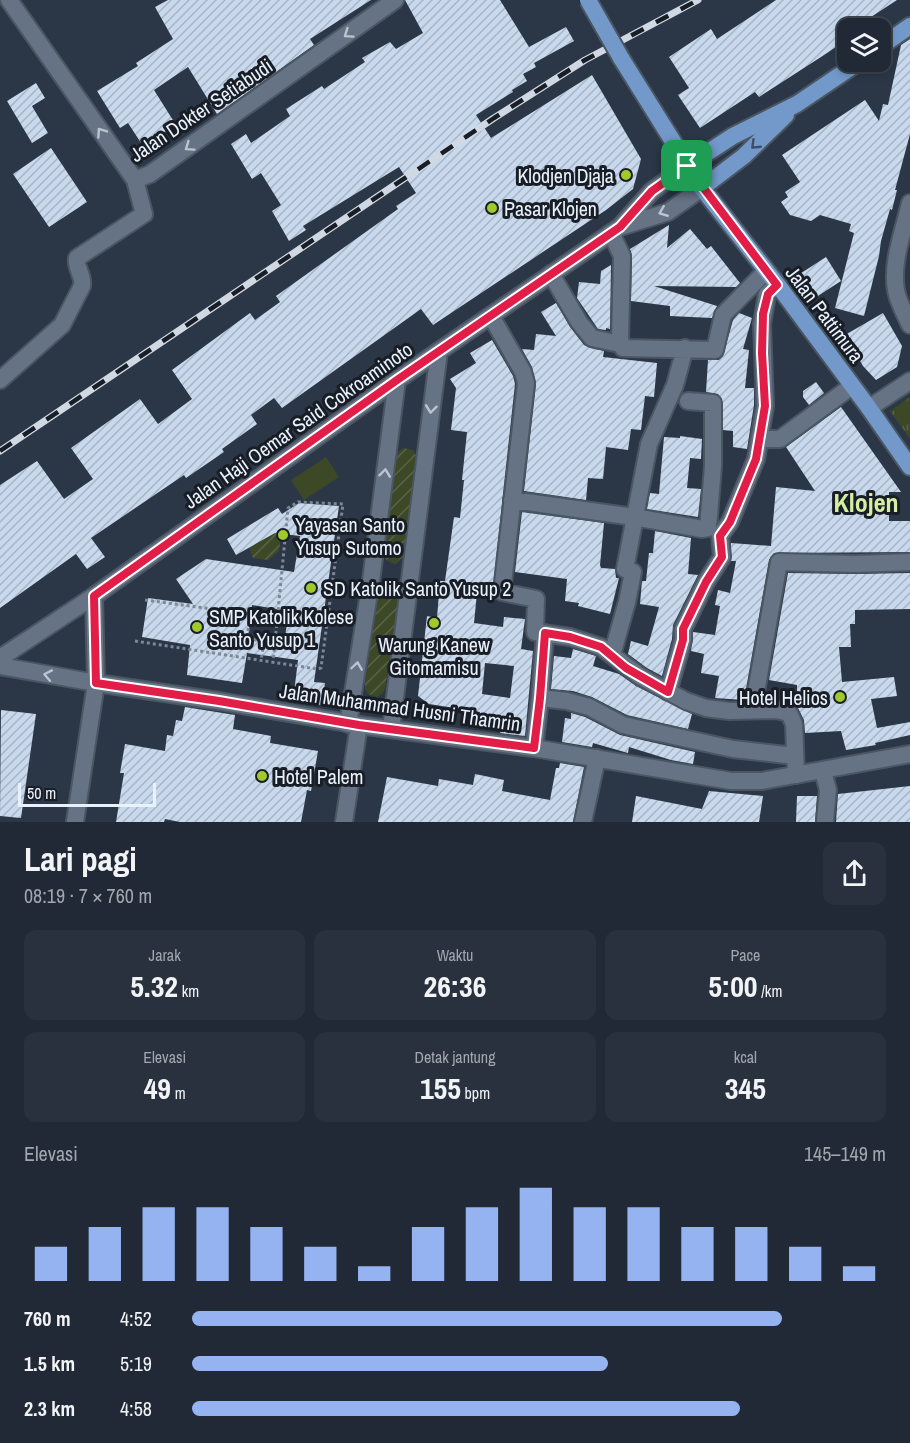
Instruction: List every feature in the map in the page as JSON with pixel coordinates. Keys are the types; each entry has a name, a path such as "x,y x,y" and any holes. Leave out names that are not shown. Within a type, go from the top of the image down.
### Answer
{"main road":[{"path":"588,0 687,166 733,136 797,104 844,72"},
{"path":"891,39 910,26"},
{"path":"702,188 744,156 797,104"},
{"name":"Jalan Pattimura","path":"687,166 869,408 910,467"}],"street":[{"path":"9,0 135,180"},
{"name":"Jalan Dokter Setiabudi","path":"0,380 62,325 80,290 83,279 76,258 144,216 135,180 150,174 395,0"},
{"name":"Jalan Haji Oemar Said Cokroaminoto","path":"0,658 94,596 397,380 615,230 652,191 687,166"},
{"name":"Jalan Haji Oemar Said Cokroaminoto","path":"615,230 668,212 702,188"},
{"path":"910,203 896,264 895,281 896,292 910,325"},
{"path":"615,230 622,256 620,344"},
{"path":"551,274 579,322 592,338 620,344 625,349 715,350 723,315 766,271"},
{"path":"668,692 683,640 683,629 706,582 722,557 720,536 730,522 756,459 765,406 762,324 768,294 777,285"},
{"path":"491,316 523,372 526,383 502,592 536,599 534,630 570,637 601,647 626,668 686,701 706,708 729,711 777,710 789,713 794,724 796,775"},
{"path":"612,655 633,572 625,569 650,444 675,385 685,348"},
{"path":"390,729 439,351"},
{"path":"344,822 353,724 397,380"},
{"path":"869,408 910,381"},
{"path":"761,439 780,440 852,386"},
{"path":"512,500 702,529 708,528 713,466 713,403 688,401"},
{"path":"753,710 779,562 855,564 910,562"},
{"path":"75,822 96,683 94,596"},
{"path":"534,748 545,633"},
{"name":"Jalan Muhammad Husni Thamrin","path":"0,666 353,724 534,748 731,781 762,781 910,754"},
{"path":"540,698 567,701 589,707 623,725 733,749 795,756"},
{"path":"583,822 597,758"},
{"path":"823,771 828,790 825,822"}],"path":[{"path":"135,641 273,663 317,669 322,665 343,504 298,501 288,508 273,663"},
{"path":"145,600 250,614 247,639 264,641 261,661"}],"green space":[{"path":"910,397 910,439 890,411"},
{"path":"403,448 413,450 417,457 403,557 395,564 386,560 382,551 397,454"},
{"path":"326,457 339,477 304,500 291,480"},
{"path":"282,529 279,551 268,560 253,558 249,548"},
{"path":"388,581 394,583 400,592 385,689 377,697 368,694 365,682 380,587"}],"building":[{"path":"168,0 371,0 310,39 314,45 217,114 188,67 154,90 176,125 143,146 128,123 120,128 97,91 138,66 136,63 173,39 155,7"},
{"path":"405,0 500,0 529,47 566,27 574,41 534,63 536,67 523,74 527,81 476,115 491,138 592,75 641,159 633,189 606,210 433,325 421,309 282,408 274,398 251,415 257,424 222,449 224,452 186,478 184,475 91,538 105,557 87,569 76,554 0,608 0,485 37,461 64,499 93,479 71,448 140,399 158,424 192,399 172,370 250,313 255,320 280,302 276,296 398,209 396,206 416,193 399,167 303,226 306,230 289,241 272,211 281,205 261,173 252,179 231,144 246,134 251,143 290,116 286,109 322,86 324,89 365,62 362,58 390,42 396,49 423,33"},
{"path":"776,0 897,0 870,18 837,18 837,46 759,97 755,92 700,128 678,95 689,88 669,57 711,29 717,39"},
{"path":"910,39 910,134 892,210 890,209 881,241 864,316 835,308 854,233 849,231 851,224 820,215 811,221 790,215 781,202 788,197 785,192 800,182 782,155 865,100 879,121 883,104 888,105 901,45"},
{"path":"36,83 45,98 32,106 48,133 32,143 7,101"},
{"path":"51,148 87,202 49,227 13,174"},
{"path":"669,225 667,248 690,229 707,249 711,246 740,283 736,287 654,286 717,306 712,318 670,316 670,306 631,301 632,256 630,249"},
{"path":"826,257 841,281 807,303 792,279"},
{"path":"611,265 610,329 598,329 577,298 579,282 600,284 601,271"},
{"path":"556,303 584,345 604,351 603,357 657,363 654,397 645,396 641,430 631,429 628,450 606,447 603,479 588,478 586,500 524,491 536,384 532,367 522,349 534,350 536,334 556,336 541,312"},
{"path":"739,313 752,318 743,349 749,350 745,388 754,388 754,405 747,449 733,447 733,431 723,430 722,399 718,394 706,392 708,360 719,360 723,356 733,320"},
{"path":"883,313 902,346 897,367 876,380 863,366 845,335"},
{"path":"492,340 513,376 515,384 492,595 477,593 474,623 503,627 504,617 525,619 521,649 533,651 525,736 500,733 501,728 479,727 480,712 429,704 418,696 427,616 437,618 440,581 445,581 454,517 460,518 464,480 462,480 467,432 451,430 456,388 450,379 476,363 470,353","holes":["485,663 514,666 510,698 482,694"]},
{"path":"816,382 824,393 809,405 803,397 803,391"},
{"path":"841,407 901,492 889,492 889,521 910,521 910,552 774,553 769,560 744,700 715,698 719,676 701,673 704,654 691,651 693,632 715,635 720,606 715,605 718,590 730,593 736,561 731,561 731,543 771,546 776,487 815,491 786,447"},
{"path":"680,436 702,439 701,459 690,458 687,488 701,489 698,517 647,509 650,493 659,494 664,437 680,438"},
{"path":"299,503 339,506 314,682 325,683 322,705 293,701 298,660 247,653 242,683 187,675 190,645 142,637 148,598 193,604 176,579 206,559 294,572 300,536 275,533 236,555 227,539 278,508 282,514","holes":["252,605 289,611 284,643 248,638"]},
{"path":"522,512 604,523 600,565 601,568 615,569 616,578 619,578 610,614 578,606 579,603 565,601 567,579 515,572"},
{"path":"655,531 691,538 688,574 698,575 673,625 672,639 662,676 628,654 631,641 648,646 659,607 640,604 642,581 646,581 649,553 653,553"},
{"path":"788,573 910,573 910,609 855,610 855,624 850,624 851,647 839,647 842,682 894,677 897,696 871,699 877,728 910,722 910,735 875,743 876,745 846,750 841,731 805,733 804,720 797,706 797,685 769,680"},
{"path":"573,649 596,656 593,666 619,674 636,686 692,714 688,729 627,715 592,697 573,691 551,689 554,656 571,658"},
{"path":"185,707 235,715 233,729 271,736 270,743 318,751 311,791 307,790 301,822 180,822 165,819 164,822 116,822 124,773 120,773 125,744 165,751 167,735 173,736 176,720 182,721"},
{"path":"1,710 36,714 21,818 0,816"},
{"path":"571,713 585,717 620,735 695,752 693,764 629,747 628,753 593,743 592,747 562,742 565,718 571,719"},
{"path":"560,763 584,767 573,822 378,822 387,777 438,786 439,779 473,785 475,774 504,780 502,791 550,800 556,768 559,768"},
{"path":"910,786 910,822 836,822 838,794"},
{"path":"709,791 763,796 759,822 632,822 636,796 702,809"},
{"path":"797,796 817,796 815,822 796,822"}],"railway":[{"path":"0,451 494,118 585,60 698,0"}],"place":[{"name":"Klodjen Djaja","path":"626,175"},
{"name":"Pasar Klojen","path":"492,208"},
{"name":"Yayasan Santo Yusup Sutomo","path":"283,535"},
{"name":"SD Katolik Santo Yusup 2","path":"311,588"},
{"name":"Warung Kanew Gitomamisu","path":"434,623"},
{"name":"SMP Katolik Kolese Santo Yusup 1","path":"197,627"},
{"name":"Hotel Helios","path":"840,697"},
{"name":"Hotel Palem","path":"262,776"}],"district":[{"name":"Klojen","path":"866,502"}],"route":[{"path":"687,166 777,285 768,294 763,314 762,353 765,406 756,459 730,522 720,536 722,557 706,582 683,629 683,640 668,692 626,668 601,647 570,637 545,633 534,748 359,725 96,683 94,596 397,380 620,227 652,191 687,166"}]}
